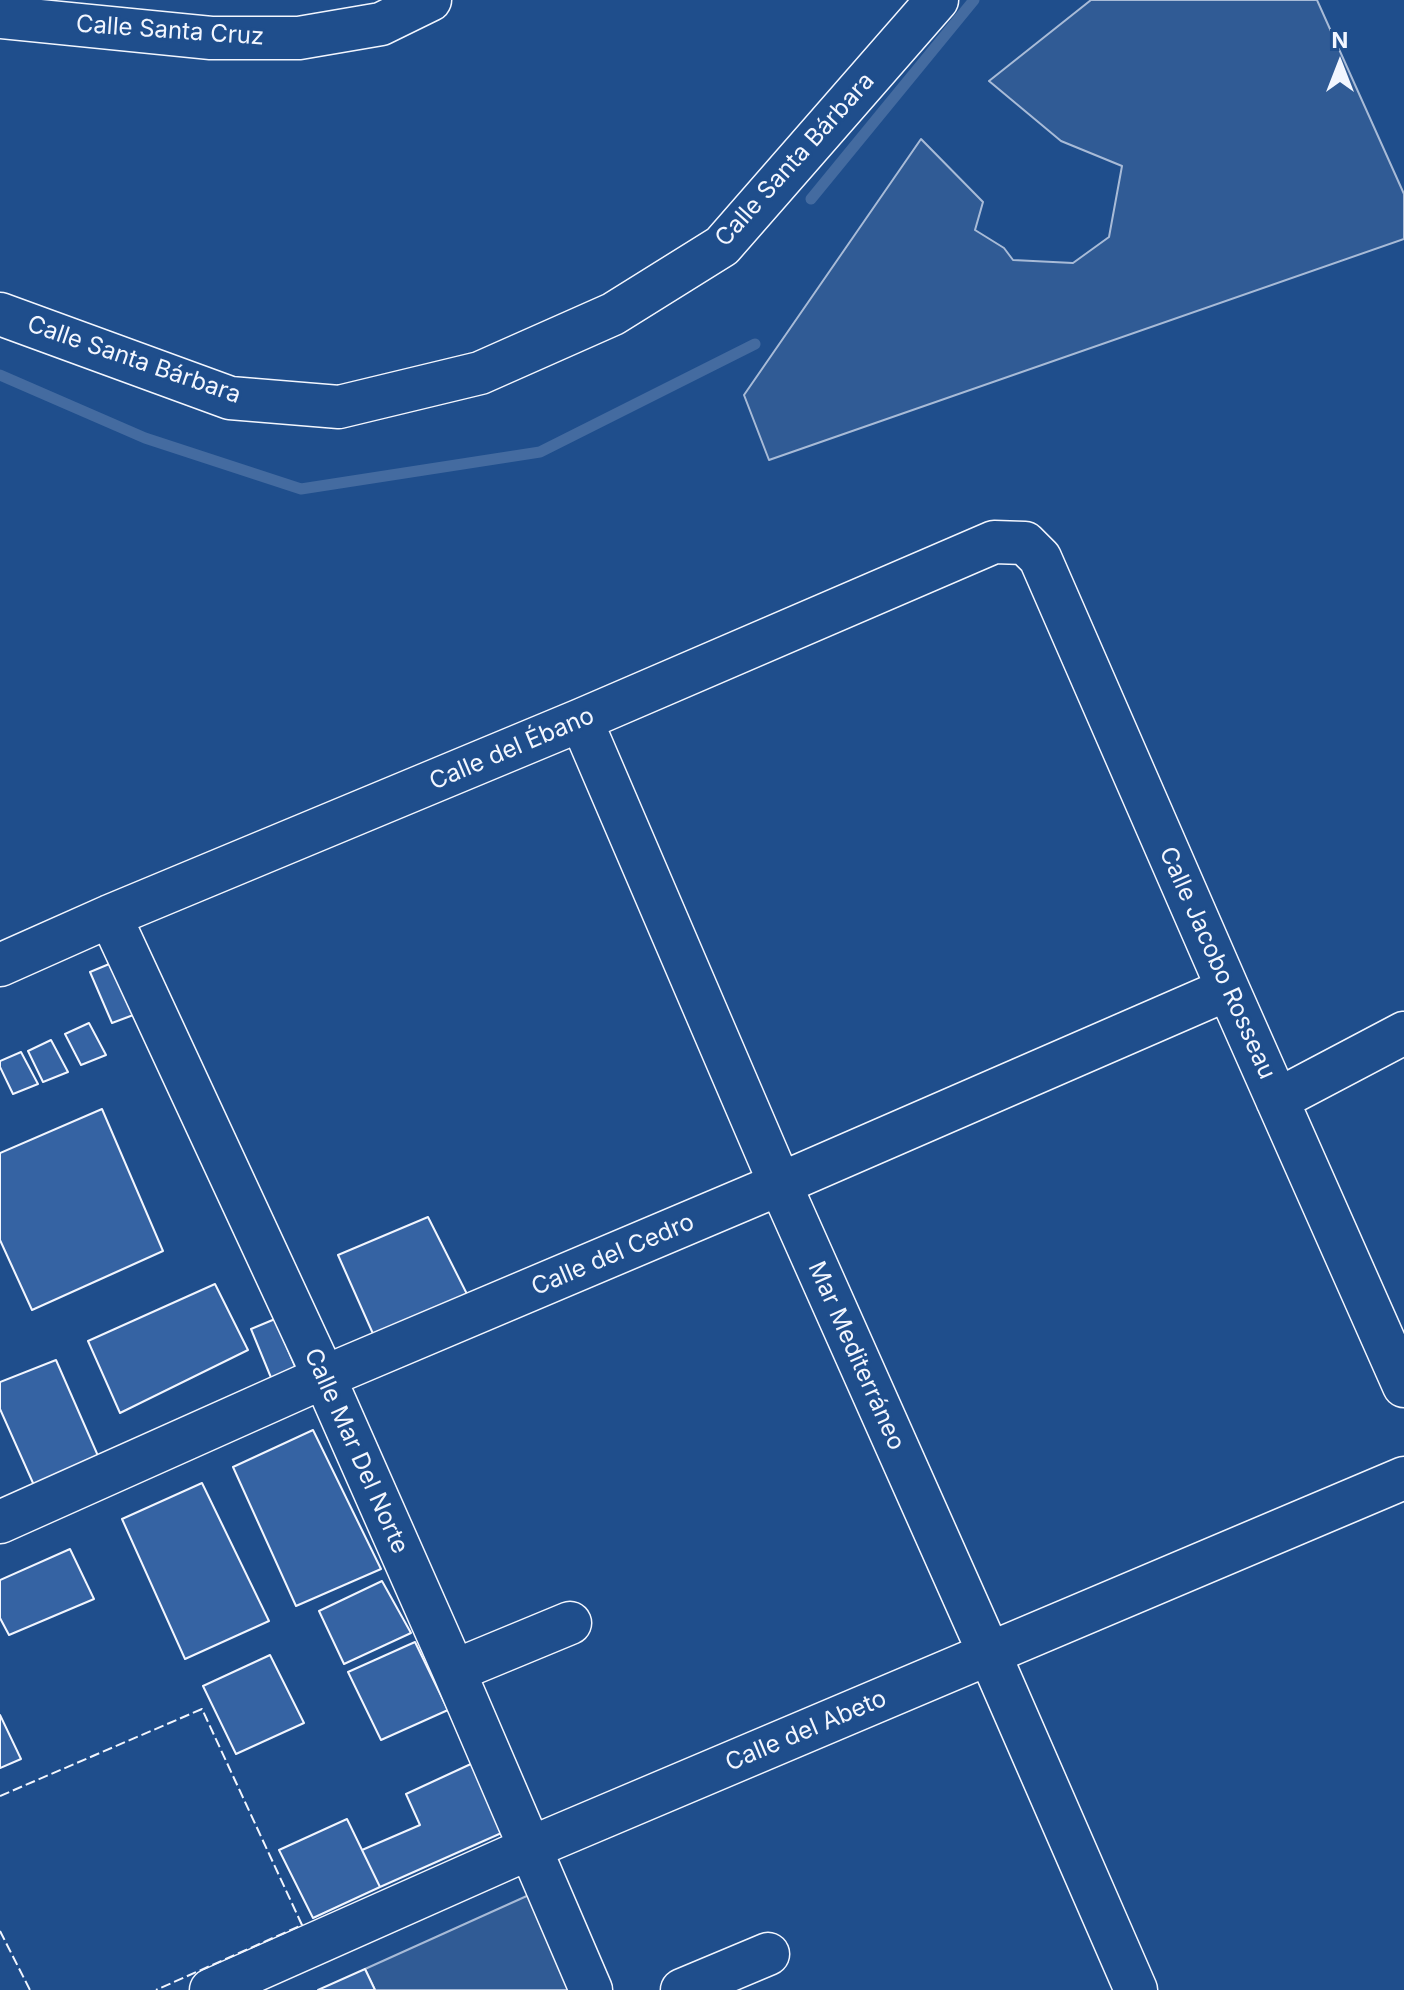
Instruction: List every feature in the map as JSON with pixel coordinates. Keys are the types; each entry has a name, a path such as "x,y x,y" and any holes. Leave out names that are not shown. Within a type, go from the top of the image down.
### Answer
{"street":[{"name":"Calle Santa Cruz","path":"0,17 211,38 299,38 381,24 430,0"},
{"name":"Calle Santa Bárbara","path":"0,314 230,398 339,407 480,373 613,314 722,246 937,0"},
{"name":"Calle del Ébano","path":"0,965 994,542 1025,543"},
{"name":"Calle Jacobo Rosseau","path":"1025,543 1040,558 1404,1386"},
{"name":"Mar Mediterráneo","path":"581,720 780,1184 1136,1990"},
{"name":"Calle Mar Del Norte","path":"110,916 324,1377 591,1990"},
{"name":"Calle del Cedro","path":"0,1522 324,1377 780,1184 1228,989"},
{"path":"1277,1100 1404,1033"},
{"name":"Calle del Abeto","path":"211,1990 530,1848 1404,1478"},
{"path":"454,1671 570,1623"},
{"path":"682,1990 768,1954"}],"shaded area":[{"path":"1091,0 1317,0 1404,194 1404,239 769,460 744,395 921,139 983,202 975,230 1004,248 1013,260 1073,263 1109,237 1122,166 1061,141 989,81"},
{"path":"529,1895 575,1990 375,1990 365,1969"}],"building":[{"path":"114,962 136,1014 112,1023 90,972"},
{"path":"89,1023 106,1055 81,1065 65,1034"},
{"path":"51,1040 68,1072 43,1082 28,1051"},
{"path":"21,1052 38,1084 13,1094 0,1061"},
{"path":"102,1109 163,1251 32,1310 0,1240 0,1153"},
{"path":"428,1217 472,1304 378,1345 338,1255"},
{"path":"215,1284 248,1350 120,1413 88,1341"},
{"path":"275,1319 297,1371 272,1380 251,1329"},
{"path":"56,1360 102,1465 37,1492 0,1409 0,1382"},
{"path":"313,1430 381,1569 296,1606 233,1467"},
{"path":"202,1483 269,1621 185,1659 122,1519"},
{"path":"70,1549 94,1599 9,1635 0,1618 0,1580"},
{"path":"382,1581 411,1633 344,1664 319,1611"},
{"path":"415,1642 448,1710 381,1740 348,1672"},
{"path":"270,1655 304,1723 236,1754 203,1686"},
{"path":"0,1715 21,1759 0,1768"},
{"path":"473,1763 506,1831 380,1887 362,1850 420,1825 406,1794"},
{"path":"347,1819 380,1887 313,1918 279,1850"},
{"path":"365,1969 375,1990 318,1990"}],"waterway":[{"path":"811,199 974,0"},
{"path":"0,375 145,438 301,489 540,452 755,344"}],"fence":[{"path":"0,1796 202,1709 302,1925 156,1990"},
{"path":"0,1931 30,1990"}]}
